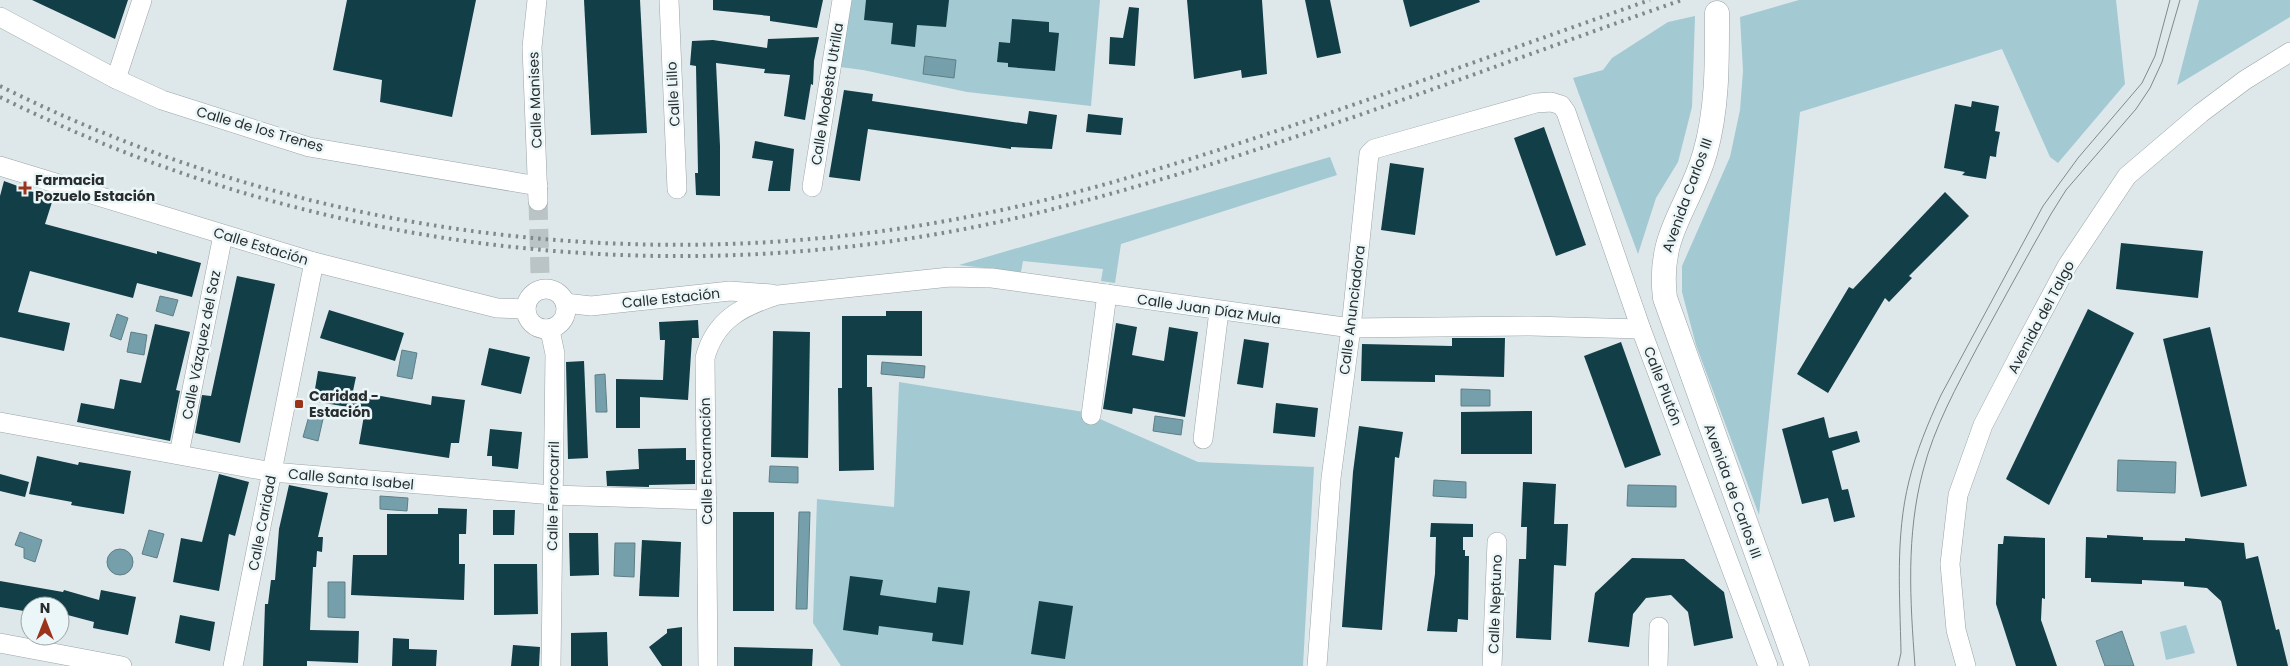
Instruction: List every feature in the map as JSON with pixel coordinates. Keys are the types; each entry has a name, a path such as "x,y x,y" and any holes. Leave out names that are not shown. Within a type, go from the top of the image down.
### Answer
{"street":[{"path":"116,79 142,0"},
{"name":"Calle Manises","path":"537,0 532,47 538,194"},
{"name":"Calle Lillo","path":"669,0 677,189"},
{"name":"Calle Modesta Utrilla","path":"812,188 842,0"},
{"name":"Avenida Carlos III","path":"1670,316 1663,284 1665,252 1676,220 1697,176 1708,139 1716,88 1717,13"},
{"name":"Calle de los Trenes","path":"0,17 116,79 162,100 309,147 538,194"},
{"name":"Avenida del Talgo","path":"1966,666 1956,630 1950,564 1958,495 1983,425 2021,352 2067,266 2127,176 2216,102 2245,80 2290,52"},
{"name":"Calle Anunciadora","path":"1317,666 1331,478 1351,328 1369,154 1374,149 1536,103 1551,102 1560,105"},
{"name":"Calle Plutón","path":"1560,105 1566,112 1641,329 1768,666"},
{"name":"Calle Estación","path":"1,170 314,262 497,308 526,309 530,296 541,281 563,298 565,303 591,306 730,292 778,295"},
{"name":"Calle Vázquez del Saz","path":"179,454 224,235"},
{"name":"Calle Caridad","path":"233,666 314,262"},
{"name":"Calle Juan Díaz Mula","path":"778,295 950,277 992,278 1351,328 1531,326 1641,329"},
{"path":"1091,415 1107,294"},
{"name":"Calle Encarnación","path":"708,666 705,358 709,344 716,331 727,320 755,302 778,295"},
{"path":"526,309 527,315 534,325 546,329 558,326 562,321 566,309 565,303"},
{"path":"1203,439 1219,311"},
{"name":"Avenida de Carlos III","path":"1670,316 1797,666"},
{"name":"Calle Ferrocarril","path":"546,329 551,335 556,354 551,666"},
{"name":"Calle Santa Isabel","path":"0,422 272,472 553,495 707,500"},
{"name":"Calle Neptuno","path":"1492,666 1497,542"},
{"path":"1658,666 1659,627"},
{"path":"0,643 122,666"}],"shaded area":[{"path":"850,0 1100,0 1091,106 967,92 840,67"},
{"path":"1799,0 2116,0 2125,84 2058,163 2050,157 2002,49 1800,112 1759,515 1696,345 1682,292 1682,266 1730,157 1740,110 1743,71 1740,17"},
{"path":"2199,0 2290,0 2290,17 2177,85"},
{"path":"1695,16 1692,107 1678,162 1656,198 1638,254 1573,78 1603,70 1612,58 1668,22"},
{"path":"925,56 956,60 954,78 923,74"},
{"path":"1330,157 1337,175 1121,244 1115,283 1101,281 1103,269 1023,261 1021,272 959,265"},
{"path":"160,296 178,300 173,316 156,311"},
{"path":"117,314 128,318 121,340 110,336"},
{"path":"131,332 147,335 144,355 127,352"},
{"path":"402,350 417,353 412,379 397,376"},
{"path":"882,362 925,366 924,378 881,374"},
{"path":"605,374 607,412 596,412 595,375"},
{"path":"899,382 1084,412 1198,462 1314,467 1303,666 841,666 813,623 817,499 894,507"},
{"path":"1461,389 1490,390 1490,406 1461,406"},
{"path":"309,416 323,419 318,441 303,437"},
{"path":"1155,416 1183,420 1181,435 1153,431"},
{"path":"2118,460 2176,462 2175,493 2117,491"},
{"path":"770,466 798,467 798,483 769,482"},
{"path":"1434,480 1466,482 1466,498 1433,496"},
{"path":"1628,485 1676,486 1676,507 1627,506"},
{"path":"380,496 408,498 407,511 380,509"},
{"path":"799,512 810,512 807,609 796,609"},
{"path":"149,530 164,534 157,558 142,554"},
{"path":"20,532 42,540 35,562 24,558 24,548 15,545"},
{"path":"615,543 635,543 634,577 614,576"},
{"path":"120,549 129,553 133,562 129,571 120,575 111,571 107,562 111,553"},
{"path":"328,582 345,582 345,618 328,617"},
{"path":"2186,625 2195,653 2166,660 2160,632"},
{"path":"2122,631 2134,666 2105,666 2096,641"}],"building":[{"path":"32,0 128,0 115,39"},
{"path":"347,0 476,0 452,117 380,102 382,80 333,70"},
{"path":"584,0 640,0 647,133 591,135"},
{"path":"713,0 823,0 817,28 770,21 770,16 713,10"},
{"path":"866,0 949,0 946,27 917,25 915,47 891,44 893,23 864,20"},
{"path":"1187,0 1262,0 1267,74 1242,78 1241,70 1194,79"},
{"path":"1305,0 1330,0 1341,53 1317,58"},
{"path":"1403,0 1479,0 1480,2 1410,27"},
{"path":"1129,7 1139,8 1135,66 1109,64 1110,37 1123,38"},
{"path":"1012,19 1049,22 1049,32 1059,33 1055,71 1008,67 1008,63 997,62 999,42 1010,43"},
{"path":"819,37 814,61 813,85 811,84 805,120 784,116 790,75 764,73 765,69 716,63 720,146 720,196 696,195 695,173 698,173 696,66 690,65 692,41 713,40 767,48 768,39"},
{"path":"844,90 873,94 872,101 1027,124 1029,111 1057,115 1052,149 1011,147 1011,149 868,129 860,181 829,177"},
{"path":"1972,101 1999,106 1995,131 2000,132 1996,157 1990,156 1986,179 1962,175 1965,172 1944,168 1955,104 1971,107"},
{"path":"1088,114 1123,118 1121,135 1086,132"},
{"path":"1544,127 1586,245 1556,256 1514,138"},
{"path":"755,141 794,149 790,191 768,191 773,161 752,158"},
{"path":"1390,163 1424,168 1415,235 1381,230"},
{"path":"4,181 53,199 45,224 157,254 157,251 201,263 192,297 137,283 133,298 30,271 18,312 70,323 64,351 0,337 0,196"},
{"path":"1945,192 1969,216 1909,276 1912,278 1889,302 1885,298 1828,393 1797,374 1849,287 1853,289"},
{"path":"2121,243 2203,251 2198,298 2116,289"},
{"path":"237,276 275,284 240,443 195,433 202,395 211,396"},
{"path":"2088,309 2134,333 2049,505 2006,479"},
{"path":"329,310 404,333 395,361 320,338"},
{"path":"886,311 922,311 922,356 867,355 867,387 872,387 874,470 839,471 838,388 842,388 842,316 886,316"},
{"path":"698,320 699,338 692,338 688,400 640,397 640,428 616,428 616,379 663,380 665,340 660,340 659,322"},
{"path":"1116,323 1137,327 1132,355 1164,361 1169,327 1198,332 1185,417 1133,408 1132,414 1103,409"},
{"path":"155,324 190,332 176,390 180,391 170,441 77,422 81,403 114,409 120,379 141,383"},
{"path":"2210,327 2247,486 2201,497 2163,339"},
{"path":"773,331 810,332 808,458 771,457"},
{"path":"1452,338 1505,338 1504,377 1435,375 1435,382 1361,381 1362,344 1452,346"},
{"path":"1244,339 1269,343 1263,388 1237,384"},
{"path":"1621,342 1661,455 1625,468 1584,356"},
{"path":"489,348 530,357 521,394 481,385"},
{"path":"584,361 588,458 568,459 566,362"},
{"path":"318,371 356,377 353,391 431,405 432,396 465,400 459,443 451,443 449,458 359,444 365,410 313,401"},
{"path":"1276,403 1318,408 1315,437 1273,433"},
{"path":"1532,411 1532,454 1461,454 1461,412"},
{"path":"1824,417 1829,438 1857,431 1860,442 1832,451 1842,490 1848,489 1855,517 1834,522 1828,498 1802,504 1782,429"},
{"path":"1359,426 1403,432 1399,458 1395,457 1382,630 1342,627 1353,472"},
{"path":"490,429 522,432 518,469 492,466 492,456 487,456"},
{"path":"686,448 686,460 695,460 695,484 649,485 649,487 607,486 606,471 639,469 638,449"},
{"path":"37,456 78,465 79,462 131,471 124,514 71,505 72,502 29,494"},
{"path":"0,474 29,482 25,497 0,491"},
{"path":"219,474 249,482 235,536 229,534 219,591 173,582 181,538 202,542"},
{"path":"1523,482 1556,484 1554,524 1568,524 1566,566 1554,565 1551,640 1516,638 1519,559 1526,559 1527,527 1521,527"},
{"path":"289,485 328,493 318,537 323,537 322,552 317,551 316,567 313,567 310,630 359,631 358,663 307,661 307,666 263,666 265,604 268,604 271,580 275,580 279,529"},
{"path":"438,508 467,509 466,534 459,534 459,564 465,564 464,600 351,595 353,555 387,555 387,514 438,514"},
{"path":"493,510 515,510 514,535 493,535"},
{"path":"733,512 774,512 774,611 733,611"},
{"path":"1431,523 1473,524 1473,537 1463,537 1463,550 1465,550 1465,556 1469,556 1468,620 1458,619 1457,632 1427,631 1435,574 1436,537 1430,537"},
{"path":"569,533 598,533 599,575 570,576"},
{"path":"2107,535 2143,537 2143,540 2185,541 2185,538 2244,543 2246,559 2258,556 2276,630 2279,629 2288,666 2237,666 2221,601 2207,588 2184,586 2184,582 2142,580 2142,584 2091,582 2091,578 2085,578 2086,537 2107,538"},
{"path":"2004,536 2045,538 2045,599 2042,598 2041,620 2057,666 2016,666 1996,604 1998,544 2003,544"},
{"path":"642,540 681,542 679,597 639,596"},
{"path":"1632,558 1684,559 1724,592 1733,638 1694,646 1688,612 1671,595 1646,598 1633,614 1629,647 1588,642 1595,593"},
{"path":"494,564 537,564 538,614 494,615"},
{"path":"850,576 883,580 880,595 936,603 938,587 970,591 963,645 932,641 933,633 879,626 878,635 843,630"},
{"path":"0,581 63,592 64,590 99,600 101,590 136,597 128,635 93,628 94,622 70,616 70,596 20,596 20,610 0,607"},
{"path":"1039,601 1073,606 1065,659 1031,654"},
{"path":"180,615 215,622 210,651 175,643"},
{"path":"682,627 682,666 662,666 649,647 667,633 667,629"},
{"path":"607,632 608,666 571,666 571,633"},
{"path":"393,638 409,639 409,649 437,650 436,666 392,666"},
{"path":"513,645 540,647 539,666 511,666"},
{"path":"734,647 813,649 812,666 734,666"}],"tunnel":[{"path":"538,201 540,273"}],"tram line":[{"path":"1898,666 1901,653 1899,567 1902,523 1909,481 1927,427 1941,395 2043,206 2078,158 2142,83 2155,56 2170,0"},
{"path":"1915,666 1911,592 1912,543 1918,495 1933,439 1962,376 2051,214 2066,190 2136,109 2150,88 2162,62 2180,0"}],"railway":[{"path":"0,86 113,137 229,178 349,209 470,231 593,243 716,244 839,236 962,218 1050,199 1181,162 1309,120 1650,0"},
{"path":"0,97 121,151 247,194 375,226 506,246 638,256 771,253 903,240 1033,214 1116,192 1360,115 1682,0"}],"place":[{"name":"Farmacia Pozuelo Estación","path":"25,188"},
{"name":"Caridad - Estación","path":"299,404"}]}
